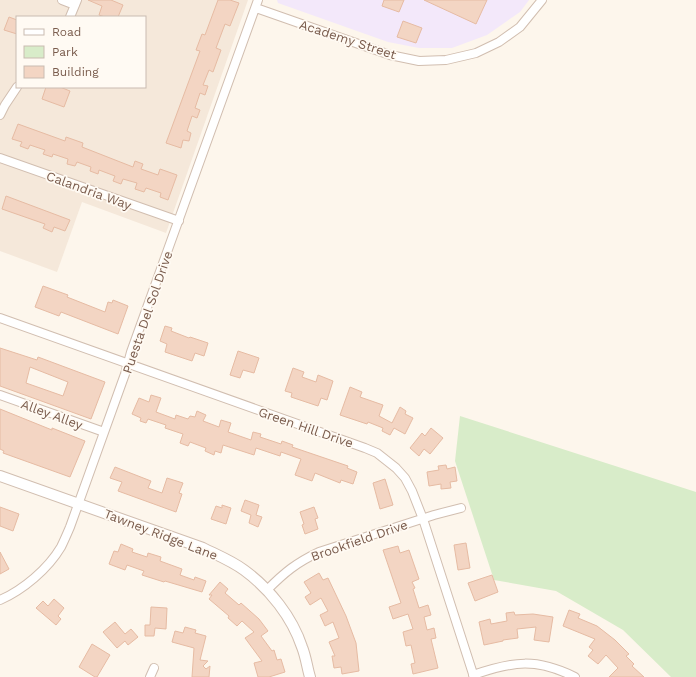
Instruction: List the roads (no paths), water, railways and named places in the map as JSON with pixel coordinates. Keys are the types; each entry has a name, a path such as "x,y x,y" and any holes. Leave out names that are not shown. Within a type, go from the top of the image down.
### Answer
{"street":[{"path":"62,0 76,2 70,16"},
{"name":"Academy Street","path":"257,4 390,55 419,61 446,60 476,53 499,42 520,27 542,0"},
{"name":"Puesta Del Sol Drive","path":"0,600 24,587 42,571 60,548 79,504 257,4"},
{"path":"0,116 5,105 16,88"},
{"name":"Calandria Way","path":"0,158 179,221"},
{"name":"Green Hill Drive","path":"0,318 376,453 396,468 405,478 412,491 423,519 473,676"},
{"name":"Alley Alley","path":"0,395 104,432"},
{"name":"Tawney Ridge Lane","path":"0,476 203,548 244,570 267,590 289,618 302,647 310,677"},
{"name":"Brookfield Drive","path":"267,590 289,569 306,558 320,552 434,515 461,508"},
{"path":"473,676 502,666 527,663 558,669 575,677"},
{"path":"150,677 154,668"}]}
